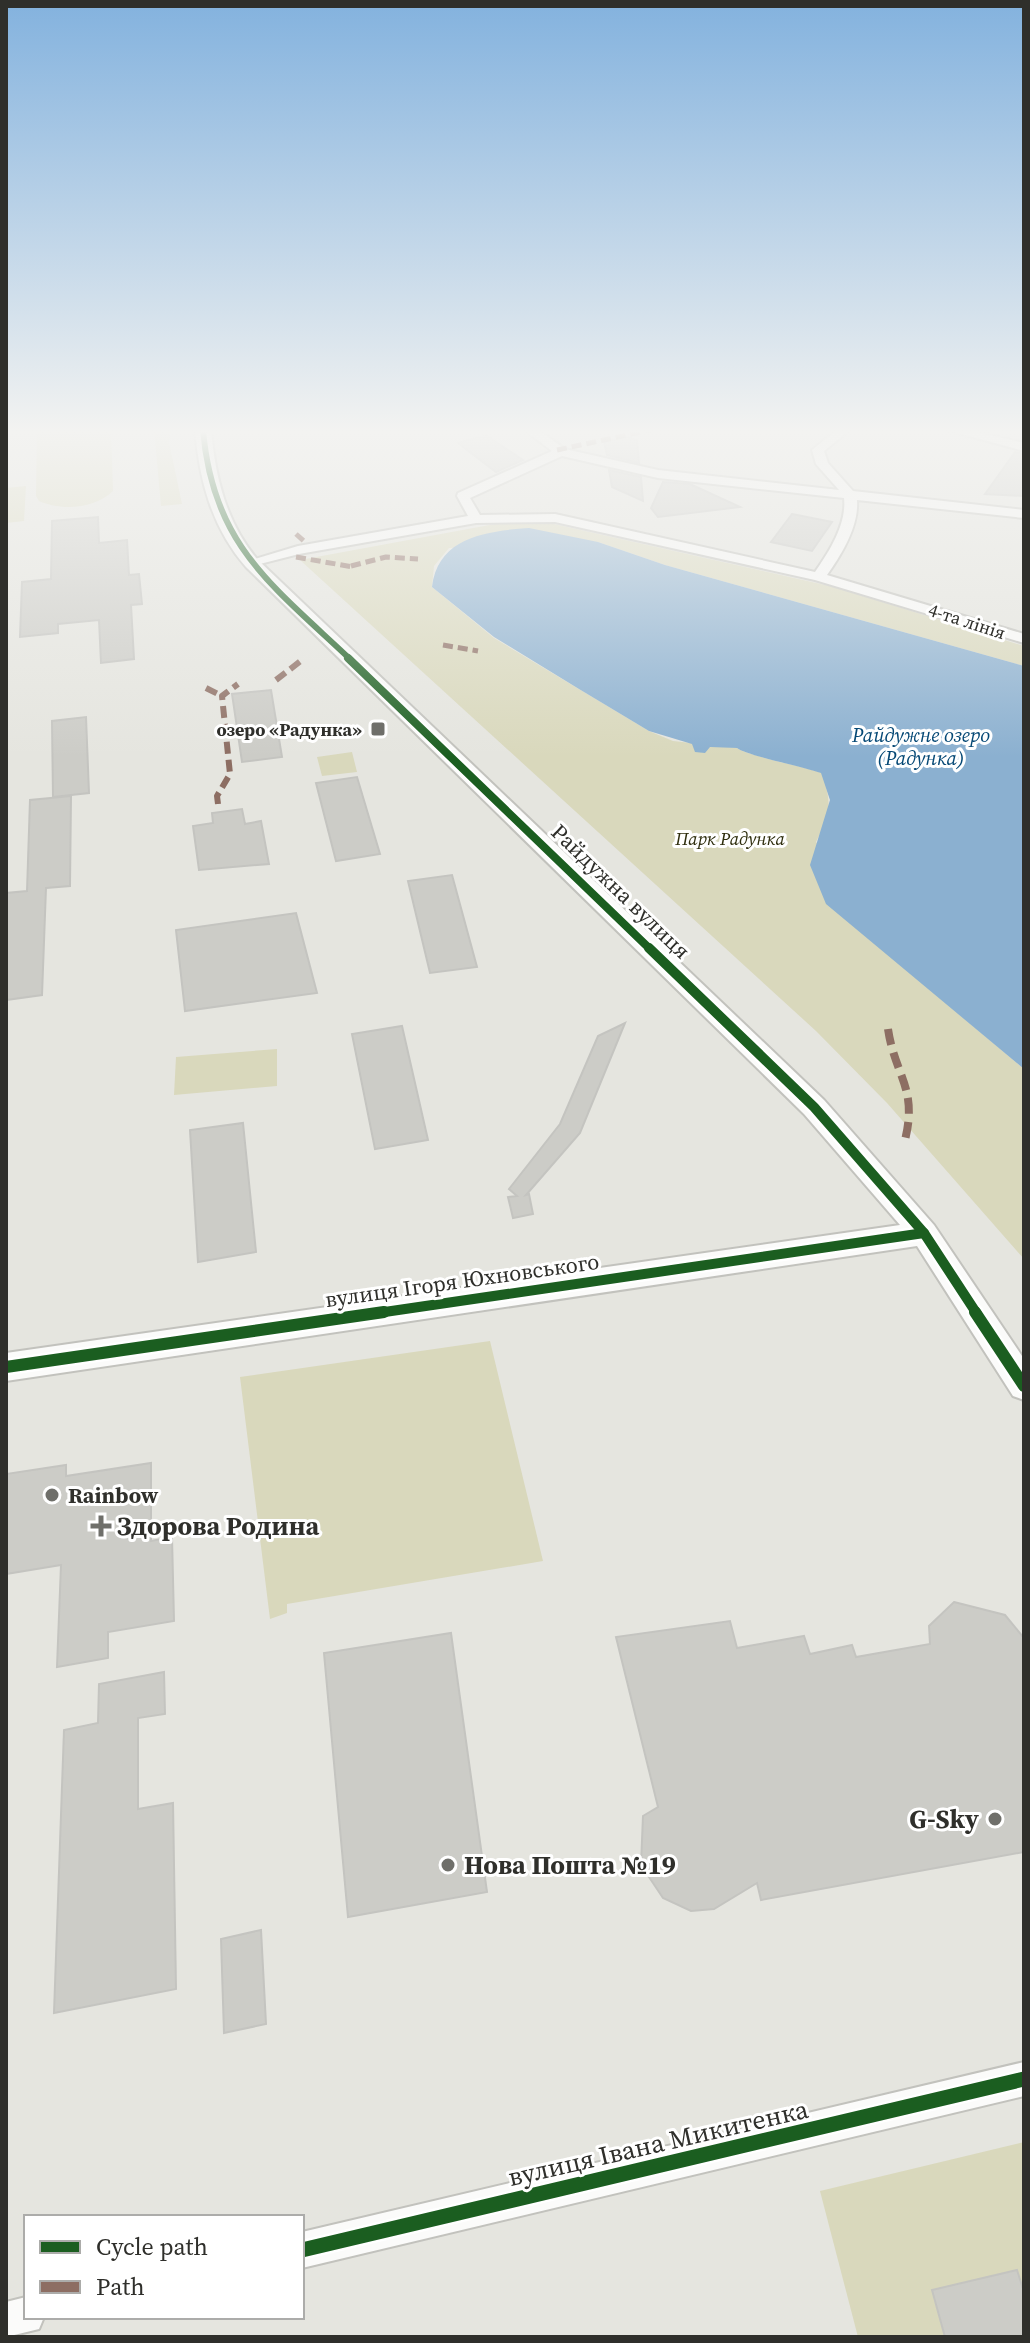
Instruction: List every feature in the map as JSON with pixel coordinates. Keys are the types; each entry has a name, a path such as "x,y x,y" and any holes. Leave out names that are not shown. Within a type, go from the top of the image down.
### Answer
{"street":[{"name":"Райдужна вулиця","path":"235,538 252,562 814,1107 924,1233 1024,1386"},
{"name":"4-та лінія","path":"252,562 364,538"},
{"name":"4-та лінія","path":"646,538 818,577 1024,639"},
{"path":"818,577 839,538"},
{"name":"вулиця Ігоря Юхновського","path":"6,1367 924,1233"},
{"name":"вулиця Івана Микитенка","path":"304,2250 1024,2079"}],"green space":[{"name":"Парк Радунка","path":"417,538 618,538 834,587 1024,646 1024,666 665,565 598,542 449,548 434,566 432,587 494,638 649,731 673,741 737,748 822,773 828,808 816,842 935,994 1024,1069 1024,1259 887,1103 816,1031 300,560"},
{"path":"352,752 357,772 322,776 317,757"},
{"path":"277,1049 277,1086 174,1095 176,1057"},
{"path":"490,1341 543,1561 287,1604 287,1613 270,1619 240,1377"},
{"path":"1024,2142 1024,2337 858,2337 820,2191"}],"water":[{"name":"Райдужне озеро (Радунка)","path":"580,538 598,542 665,565 1024,666 1024,1069 826,904 810,865 830,800 821,773 737,748 710,747 705,753 695,752 692,744 649,731 494,637 432,587 436,570 444,557 467,540"}],"building":[{"path":"52,538 99,538 99,543 127,540 129,575 139,574 142,604 131,605 134,659 101,663 99,620 58,624 58,633 20,637 22,582 51,579"},
{"path":"774,538 821,538 812,551 771,542"},
{"path":"271,690 282,757 242,762 232,694"},
{"path":"86,717 89,793 53,797 52,721"},
{"path":"357,777 380,854 336,861 316,783"},
{"path":"71,796 70,886 46,888 42,995 6,1000 6,893 27,891 30,800"},
{"path":"242,809 245,824 261,821 269,864 199,870 193,826 213,823 212,813"},
{"path":"452,875 477,967 430,973 408,881"},
{"path":"296,913 317,993 185,1011 176,930"},
{"path":"625,1023 580,1133 526,1195 529,1194 533,1214 513,1218 508,1197 517,1196 509,1189 560,1124 598,1036"},
{"path":"402,1026 428,1140 375,1149 352,1034"},
{"path":"243,1123 256,1252 198,1262 190,1130"},
{"path":"151,1463 151,1541 172,1537 174,1621 108,1632 108,1658 57,1667 61,1565 6,1574 6,1474 66,1465 66,1476"},
{"path":"954,1602 1005,1615 1024,1638 1024,1852 761,1900 757,1883 714,1909 691,1911 663,1898 641,1865 643,1816 658,1807 616,1637 730,1621 737,1648 804,1636 810,1654 852,1645 856,1657 930,1644 929,1626"},
{"path":"451,1633 487,1892 348,1917 324,1653"},
{"path":"164,1672 165,1714 138,1718 138,1809 173,1803 176,1989 54,2013 64,1730 98,1723 99,1684"},
{"path":"261,1930 266,2024 224,2033 221,1939"},
{"path":"1017,2270 1024,2292 1024,2337 945,2337 932,2290"}],"marked path":[{"path":"301,538 306,543"},
{"path":"296,557 353,567"},
{"path":"351,566 386,557 418,559"},
{"path":"443,645 478,651"},
{"path":"276,680 302,660"},
{"path":"218,804 217,796 230,774 222,696 238,684"},
{"path":"206,688 222,696"},
{"path":"888,1029 890,1044 909,1091 910,1120 905,1140"}],"cycle path":[{"path":"234,538 246,556 292,604 814,1107 924,1233 1024,1386"},
{"path":"6,1367 924,1233"},
{"path":"304,2250 1024,2079"}],"place":[{"name":"озеро «Радунка»","path":"378,729"},
{"name":"Rainbow","path":"52,1495"},
{"name":"Здорова Родина","path":"101,1526"},
{"name":"G-Sky","path":"995,1819"},
{"name":"Нова Пошта №19","path":"448,1865"}]}
